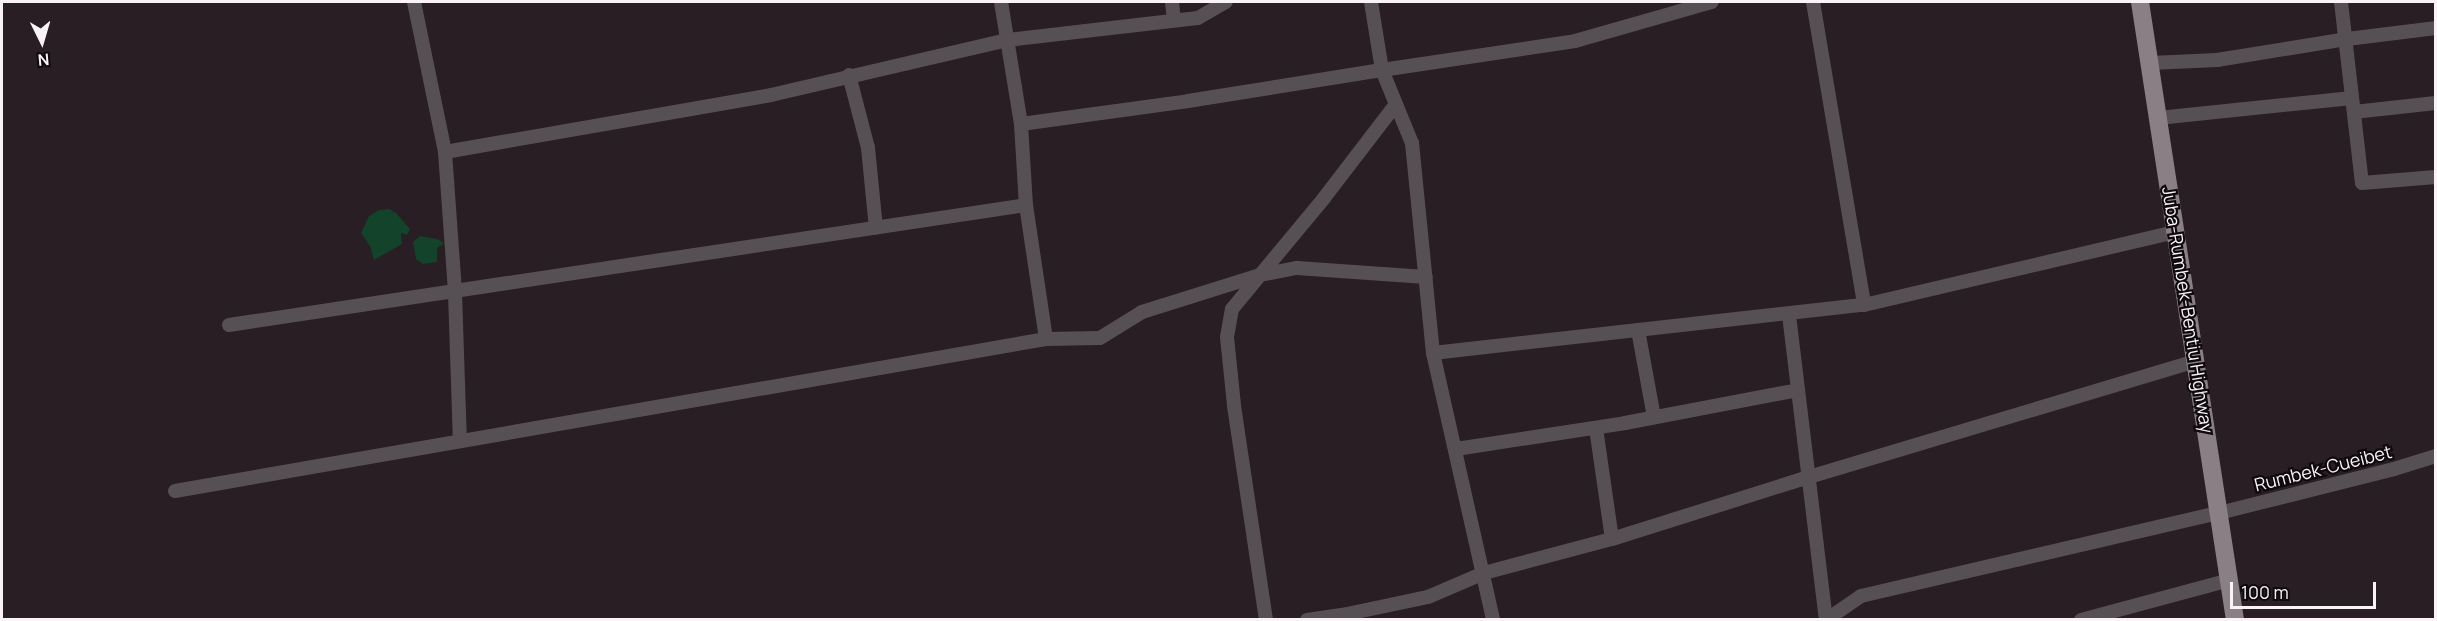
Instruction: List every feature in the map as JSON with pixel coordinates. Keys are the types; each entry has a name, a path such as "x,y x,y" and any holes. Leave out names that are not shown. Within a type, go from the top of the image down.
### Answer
{"main road":[{"name":"Juba-Rumbek-Bentiu Highway","path":"2140,2 2235,620"}],"street":[{"path":"414,2 445,152 455,292 460,441"},
{"path":"1000,2 1021,124 1026,205 1046,339"},
{"path":"1172,2 1174,20"},
{"path":"445,152 771,94 1008,40 1198,18 1226,2"},
{"path":"1371,2 1382,70 1412,143 1433,353 1493,620"},
{"path":"1021,124 1188,101 1575,41 1712,2"},
{"path":"1813,2 1864,305"},
{"path":"2341,2 2362,183 2436,177"},
{"path":"2150,63 2217,60 2346,39 2436,28"},
{"path":"849,75 868,148 876,228"},
{"path":"2158,118 2352,98"},
{"path":"2354,112 2436,103"},
{"path":"1266,620 1234,405 1227,337 1232,309 1324,198 1396,104"},
{"path":"229,325 1026,205"},
{"path":"1433,353 1864,305 2176,232"},
{"path":"176,491 1046,339 1100,338 1142,312 1260,275 1297,268 1426,277"},
{"path":"1789,315 1826,620"},
{"path":"1638,330 1654,417"},
{"path":"1307,620 1347,615 1428,597 1484,573 1612,539 2195,361"},
{"path":"1456,449 1596,428 1798,390"},
{"path":"1596,428 1612,539"},
{"name":"Rumbek-Cueibet","path":"1826,620 1862,596 2219,513 2394,469 2436,456"},
{"path":"2081,620 2229,580"}],"green space":[{"path":"389,209 396,213 410,229 407,235 401,233 402,244 374,260 370,246 361,233 369,216 379,210"},
{"path":"420,236 437,239 444,243 437,248 437,262 423,264 416,259 413,242"}]}
